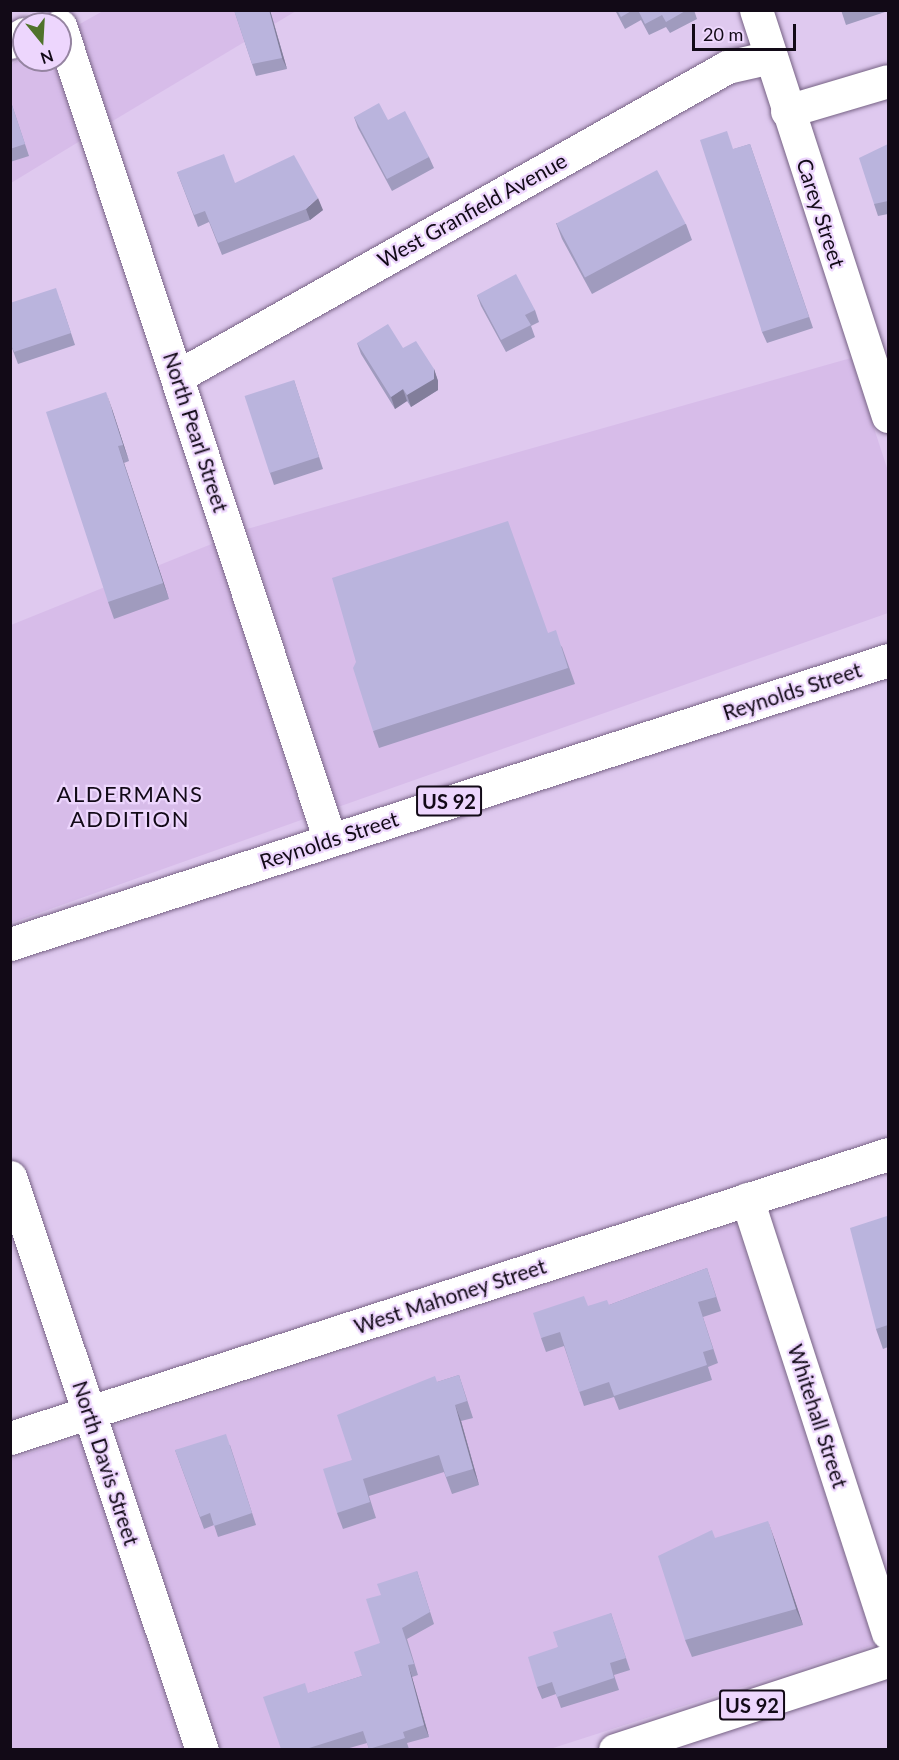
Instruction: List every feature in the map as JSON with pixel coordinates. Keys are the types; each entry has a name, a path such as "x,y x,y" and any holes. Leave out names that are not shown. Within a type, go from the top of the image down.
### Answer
{"street":[{"name":"Carey Street","path":"756,10 888,416"},
{"name":"West Granfield Avenue","path":"178,376 727,67 771,57"},
{"name":"North Pearl Street","path":"72,67 178,376 330,840"},
{"path":"787,111 888,81"},
{"name":"Reynolds Street","path":"10,944 888,660"},
{"name":"West Mahoney Street","path":"10,1438 888,1154"},
{"name":"North Davis Street","path":"10,1177 202,1749"},
{"name":"Whitehall Street","path":"747,1199 888,1632"},
{"name":"US 92","path":"615,1749 888,1661"}],"shaded area":[{"path":"103,11 296,11 111,122 78,25"},
{"path":"12,64 12,72 57,72 80,141 11,183 10,65"},
{"path":"851,358 888,471 888,613 338,807 247,529"},
{"path":"214,543 304,819 11,923 11,625"},
{"path":"736,1224 874,1645 550,1749 220,1749 113,1426"},
{"path":"79,1437 183,1749 11,1749 11,1459"}],"building":[{"path":"234,10 269,10 282,58 252,64"},
{"path":"617,10 633,10 621,17"},
{"path":"638,10 687,10 666,22 662,15 645,24"},
{"path":"379,103 388,120 405,111 429,157 387,179 354,117"},
{"path":"12,105 25,144 10,149 10,106"},
{"path":"727,131 733,149 750,144 809,317 762,332 700,140"},
{"path":"888,144 888,201 874,204 859,158"},
{"path":"224,154 235,183 294,155 318,198 306,209 218,243 205,211 194,215 177,172"},
{"path":"657,170 686,224 585,277 556,224"},
{"path":"516,274 535,310 525,315 531,325 501,340 477,295"},
{"path":"56,288 71,333 14,352 10,343 10,303"},
{"path":"388,324 403,348 416,341 434,369 434,379 407,395 403,389 391,397 357,343"},
{"path":"294,380 319,457 270,473 245,396"},
{"path":"106,392 123,445 118,446 163,583 108,602 46,412"},
{"path":"508,521 548,633 556,630 568,668 373,731 353,668 356,662 332,578"},
{"path":"887,1216 888,1325 876,1329 850,1228"},
{"path":"707,1268 716,1297 698,1302 713,1349 703,1352 707,1365 614,1396 609,1382 579,1392 560,1332 541,1338 533,1313 584,1296 588,1306 607,1300 609,1305"},
{"path":"459,1375 467,1401 455,1405 473,1469 446,1477 439,1455 363,1479 370,1502 337,1513 323,1469 352,1460 337,1415 435,1376 437,1382"},
{"path":"226,1434 252,1513 214,1526 210,1513 200,1517 175,1450"},
{"path":"768,1521 796,1609 685,1640 658,1556 712,1530 715,1538"},
{"path":"417,1571 430,1612 402,1628 414,1664 408,1665 424,1725 403,1732 405,1738 369,1749 363,1731 306,1749 281,1749 263,1697 305,1683 308,1693 362,1676 354,1652 380,1643 366,1599 381,1595 377,1584"},
{"path":"611,1613 626,1658 610,1663 614,1678 557,1697 552,1682 537,1687 528,1657 558,1647 553,1632"}],"district":[{"name":"ALDERMANS ADDITION","path":"130,806"}]}
